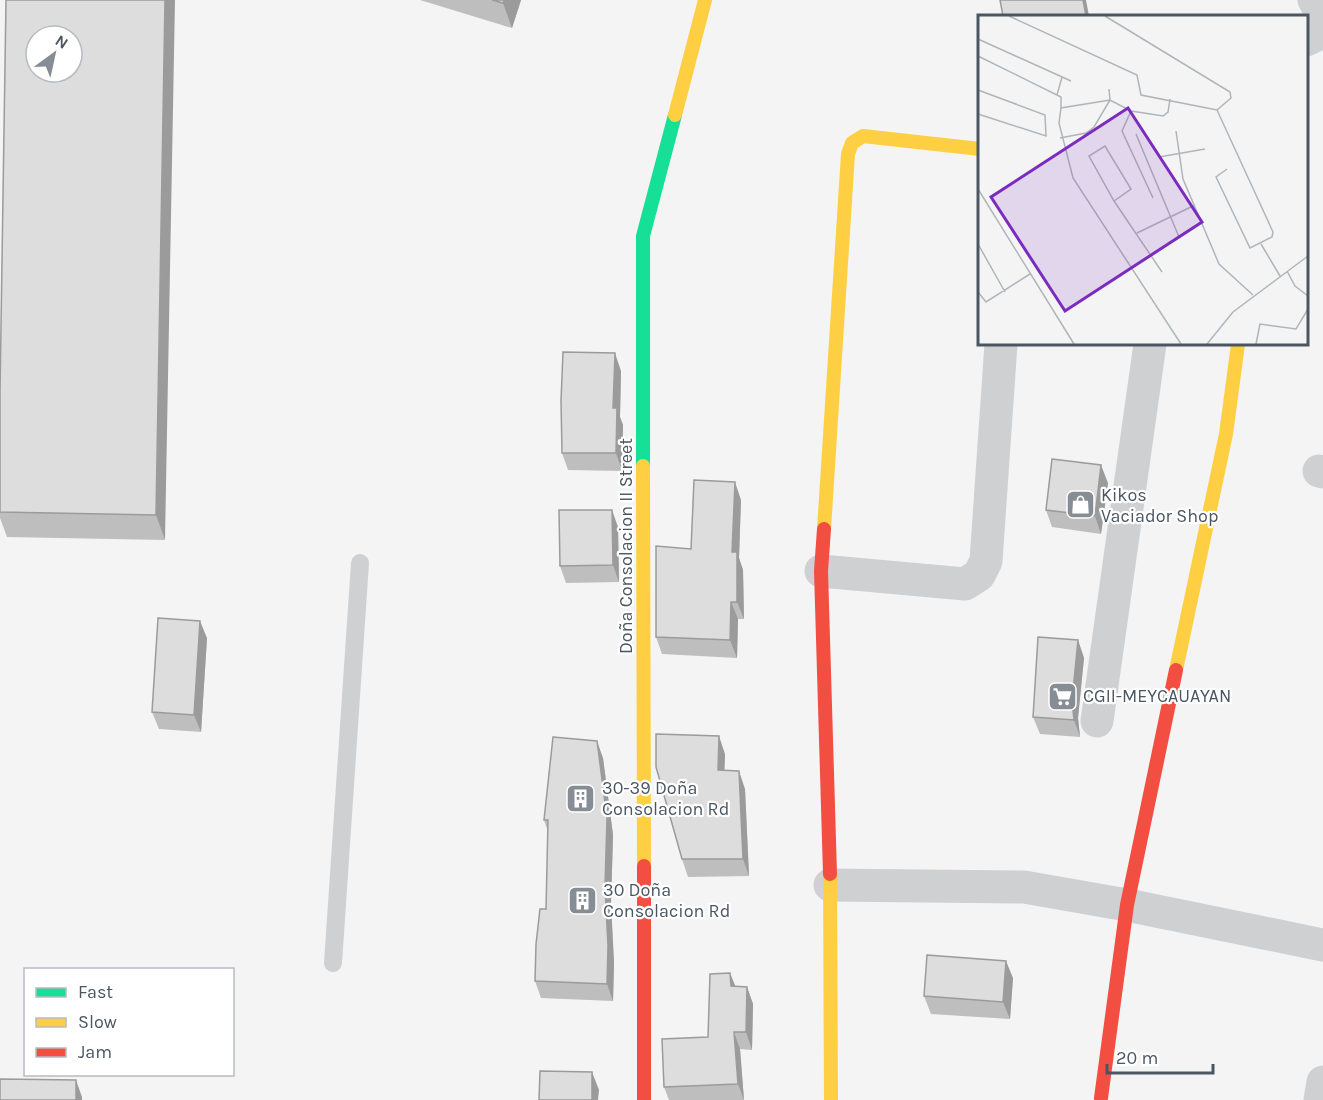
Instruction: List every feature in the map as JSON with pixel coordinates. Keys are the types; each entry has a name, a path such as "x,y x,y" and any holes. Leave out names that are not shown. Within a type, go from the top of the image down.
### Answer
{"street":[{"name":"Doña Consolacion II Street","path":"644,1100 643,236 705,0"},
{"path":"1314,0 1323,16"},
{"path":"1308,39 1323,32"},
{"path":"831,1100 830,885 821,571 848,154 852,143 863,136 978,149"},
{"path":"821,571 964,584 979,575 986,561 1001,345"},
{"path":"1097,721 1150,345"},
{"path":"1101,1098 1127,905 1226,434 1238,345"},
{"path":"830,885 1024,887 1127,905 1323,945"},
{"path":"1320,1100 1323,1082"}],"lane":[{"path":"333,963 360,563"}],"building":[{"path":"6,0 165,0 156,515 0,512"},
{"path":"1000,0 1083,0 1086,15 1003,15"},
{"path":"563,352 615,353 613,408 617,408 616,453 562,453"},
{"path":"1052,459 1101,465 1095,516 1046,510"},
{"path":"694,480 735,482 732,552 737,552 737,602 731,602 730,640 656,637 656,546 691,549"},
{"path":"559,510 612,510 613,565 560,566"},
{"path":"158,618 200,621 194,715 152,712"},
{"name":"CGII-MEYCAUAYAN","path":"1038,637 1078,640 1072,701 1074,720 1033,717"},
{"path":"656,734 719,736 718,770 739,771 743,859 682,859 656,767"},
{"path":"553,737 597,741 607,818 605,887 607,984 535,981 540,909 546,909 548,820 544,820"},
{"path":"927,955 1006,961 1003,1002 924,996"},
{"path":"730,973 731,986 747,987 746,1032 734,1032 738,1084 664,1087 662,1039 708,1037 710,974"},
{"path":"540,1071 592,1072 592,1100 539,1100"},
{"path":"0,1079 76,1080 76,1100 0,1100"}],"traffic: fast":[{"path":"643,466 643,236 675,115"}],"traffic: slow":[{"path":"675,115 705,0"},
{"path":"824,529 848,154 852,143 863,136 978,149"},
{"path":"1176,670 1226,434 1238,345"},
{"path":"643,466 644,866"},
{"path":"830,874 831,1100"}],"traffic: jam":[{"path":"824,529 821,571 830,874"},
{"path":"1101,1098 1127,905 1176,670"},
{"path":"644,866 644,1100"}],"place":[{"name":"Kikos Vaciador Shop","path":"1080,505"},
{"name":"CGII-MEYCAUAYAN","path":"1062,696"},
{"name":"30-39 Doña Consolacion Rd","path":"581,798"},
{"name":"30 Doña Consolacion Rd","path":"582,900"}]}
